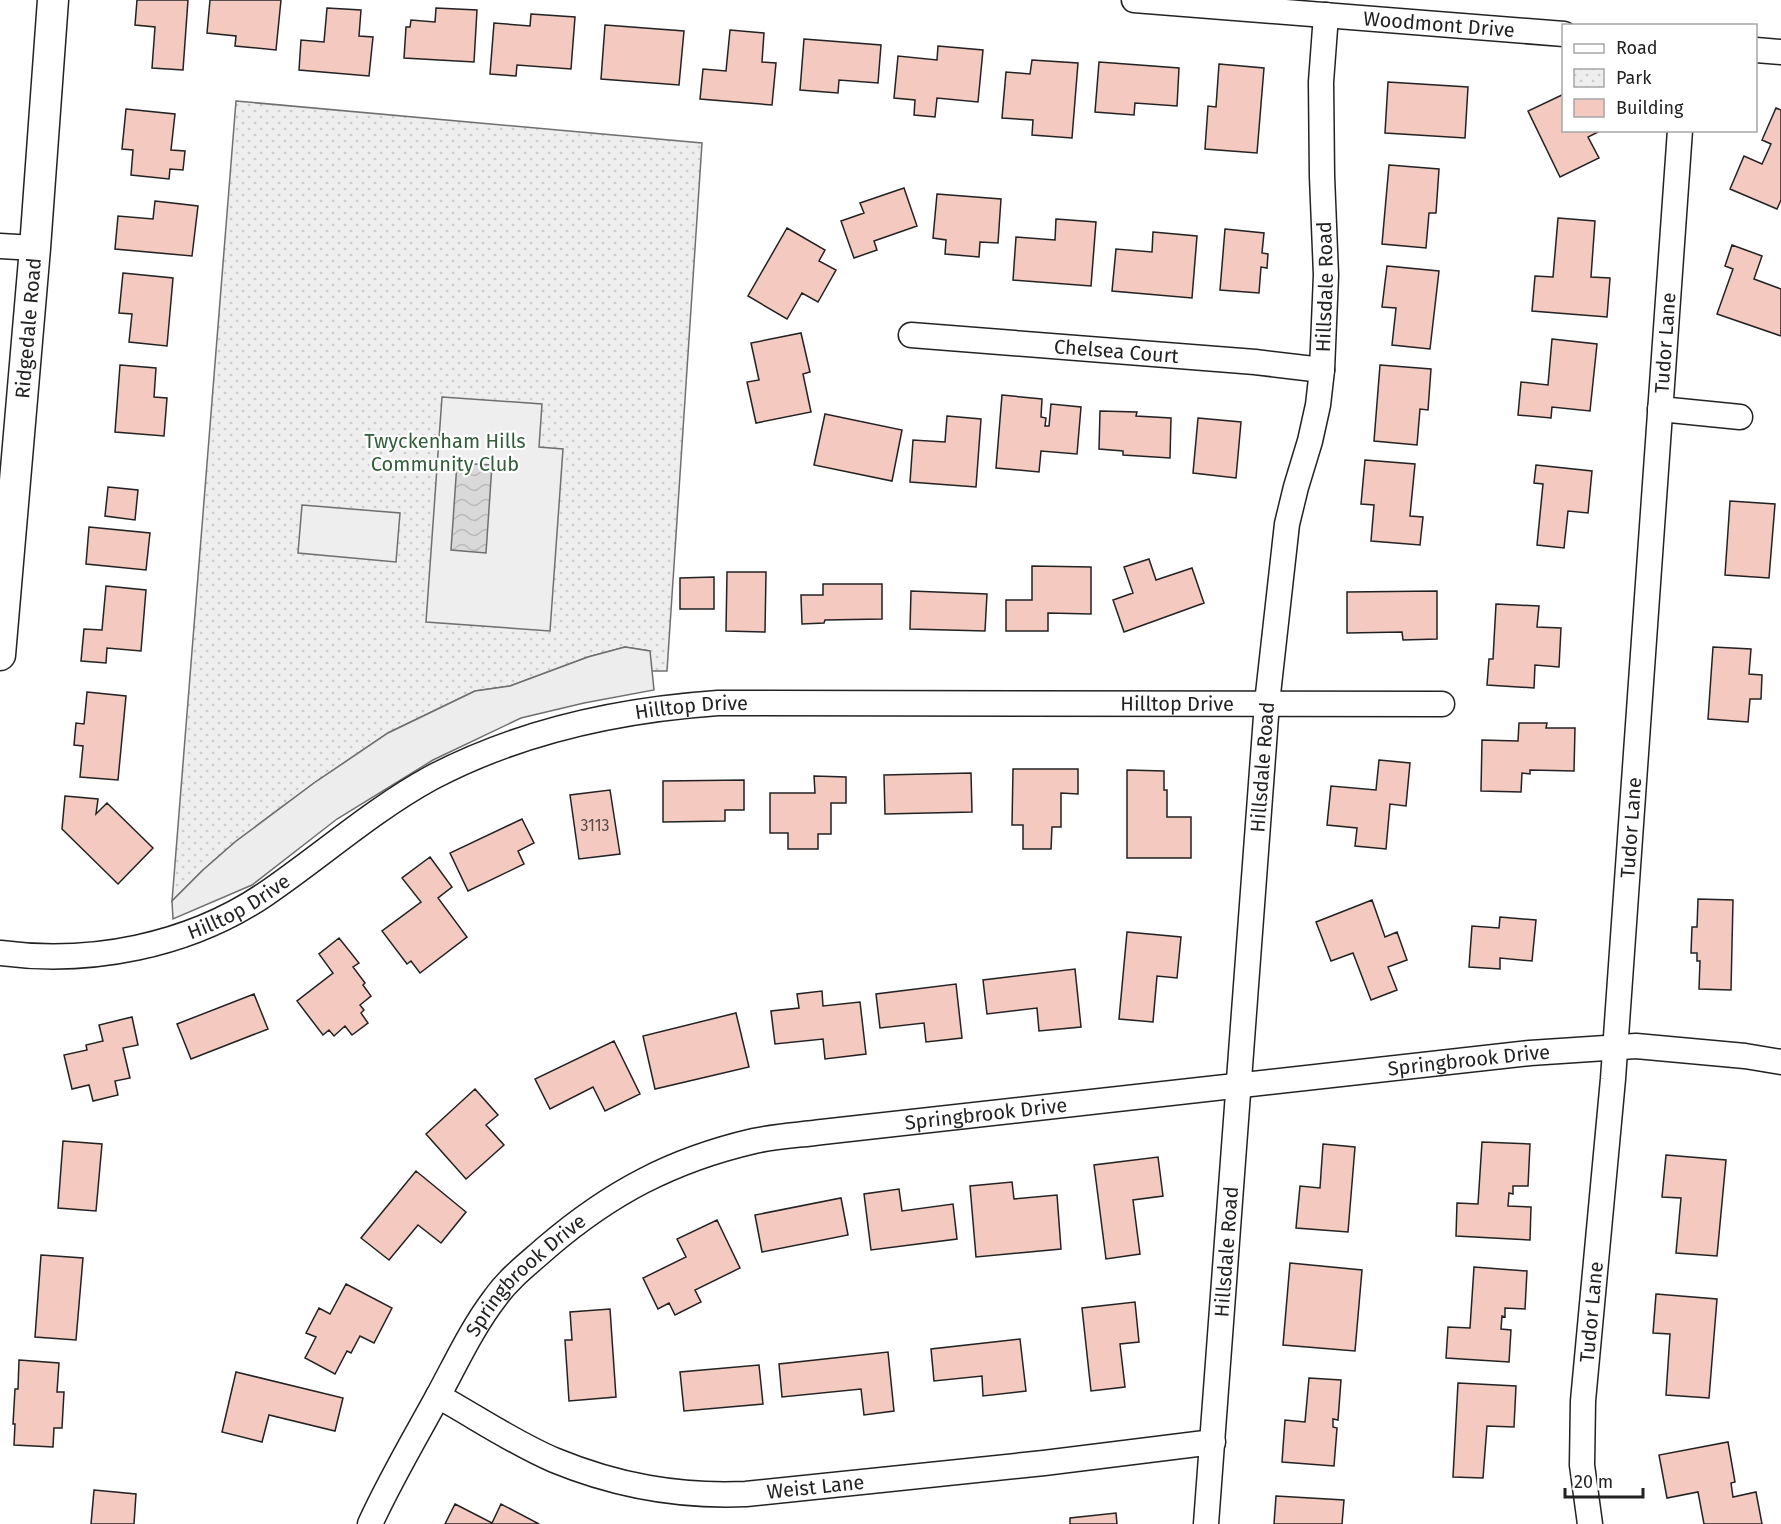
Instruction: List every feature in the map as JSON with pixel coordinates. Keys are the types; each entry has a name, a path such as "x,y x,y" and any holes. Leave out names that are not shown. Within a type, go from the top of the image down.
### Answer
{"street":[{"name":"Ridgedale Road","path":"0,655 35,248 53,0"},
{"name":"Woodmont Drive","path":"1137,0 1562,34"},
{"name":"Hillsdale Road","path":"1206,1524 1267,702 1287,524 1310,441 1318,405 1322,370 1326,275 1321,82 1326,15"},
{"path":"1757,50 1781,52"},
{"name":"Tudor Lane","path":"1590,1524 1582,1465 1583,1401 1615,1047 1680,132"},
{"path":"0,246 35,248"},
{"name":"Chelsea Court","path":"911,335 1255,362 1322,370"},
{"path":"1660,409 1740,417"},
{"name":"Hilltop Drive","path":"0,953 54,956 97,954 137,948 181,935 224,918 262,897 346,833 388,804 438,775 474,757 520,739 618,714 668,706 718,703 1442,704"},
{"name":"Springbrook Drive","path":"370,1524 386,1488 472,1332 495,1297 516,1274 579,1220 620,1192 663,1171 713,1153 756,1141 822,1132 1530,1053 1636,1046 1781,1062"},
{"name":"Weist Lane","path":"438,1396 553,1459 609,1479 655,1490 712,1496 1044,1463 1213,1442"}],"green space":[{"name":"Twyckenham Hills Community Club","path":"236,101 702,143 667,671 651,671 649,651 625,647 588,657 510,686 475,691 388,733 314,783 235,842 172,901"},
{"path":"442,397 542,404 539,447 563,449 550,631 426,622"},
{"path":"302,505 400,513 396,562 298,553"}],"shaded area":[{"path":"625,647 650,651 654,690 521,718 433,760 337,819 252,885 173,919 172,901 235,842 314,783 388,733 475,691 510,686 588,657"}],"water":[{"path":"457,463 492,465 486,553 451,550"}],"building":[{"path":"137,0 188,0 183,70 152,68 155,27 135,25"},
{"path":"210,0 281,0 276,50 235,46 236,36 207,33"},
{"path":"327,8 361,10 359,36 373,37 369,76 299,70 301,40 324,42"},
{"path":"436,8 477,10 474,62 404,58 406,27 410,27 411,20 435,22"},
{"path":"531,14 575,17 571,69 517,65 516,76 490,74 494,23 530,26"},
{"path":"605,25 684,31 679,85 601,79"},
{"path":"730,30 764,33 762,62 776,63 772,105 700,99 703,69 726,71"},
{"path":"804,39 881,45 878,83 839,80 838,93 800,90"},
{"path":"938,46 983,50 978,102 937,98 935,117 914,115 915,100 894,98 898,56 937,60"},
{"path":"1032,60 1078,63 1072,138 1032,135 1033,120 1002,118 1006,72 1030,74"},
{"path":"1099,62 1179,68 1177,106 1135,103 1134,115 1095,112"},
{"path":"1219,64 1264,68 1257,153 1205,149 1208,106 1216,107"},
{"path":"1388,82 1468,87 1465,138 1385,133"},
{"path":"1562,95 1562,132 1598,132 1588,137 1599,158 1560,177 1528,111"},
{"path":"1776,108 1781,110 1781,200 1777,209 1730,189 1744,156 1762,164 1771,144 1762,140"},
{"path":"126,109 175,114 171,150 185,151 183,170 170,169 169,179 131,175 133,150 122,149"},
{"path":"1389,165 1439,169 1436,213 1429,213 1426,248 1382,244"},
{"path":"904,188 917,226 874,241 877,250 854,258 841,221 864,213 860,203"},
{"path":"937,194 1001,199 998,243 980,242 979,257 945,254 946,240 933,238"},
{"path":"155,201 198,206 192,256 115,249 118,216 153,219"},
{"path":"1558,218 1595,221 1591,277 1610,278 1607,317 1532,311 1535,276 1553,277"},
{"path":"1056,219 1096,222 1091,286 1013,280 1016,237 1055,240"},
{"path":"787,228 825,250 819,261 836,270 818,302 802,293 787,319 748,296"},
{"path":"1225,229 1264,233 1262,253 1268,254 1267,268 1261,267 1259,293 1220,290"},
{"path":"1153,232 1197,236 1192,298 1112,291 1116,249 1152,252"},
{"path":"1732,245 1762,256 1754,279 1781,289 1781,336 1717,314 1733,269 1725,266"},
{"path":"1387,266 1439,271 1430,349 1392,345 1396,308 1382,307"},
{"path":"123,273 173,278 167,346 129,342 132,314 119,313"},
{"path":"801,333 810,372 803,374 811,412 756,423 747,382 759,380 751,343"},
{"path":"1552,339 1597,344 1590,411 1552,407 1551,418 1518,415 1521,382 1548,385"},
{"path":"120,365 156,368 154,397 167,398 164,436 115,432"},
{"path":"1380,365 1431,369 1428,410 1420,409 1417,445 1374,441"},
{"path":"1002,395 1042,399 1041,417 1046,418 1045,426 1049,426 1051,404 1081,407 1077,454 1041,451 1039,472 996,468"},
{"path":"1100,411 1137,412 1136,416 1171,418 1170,458 1123,455 1123,451 1099,449"},
{"path":"825,414 902,430 892,481 814,465"},
{"path":"947,416 981,419 976,487 910,482 913,440 945,442"},
{"path":"1198,418 1241,422 1236,478 1193,473"},
{"path":"1365,460 1415,464 1410,516 1423,517 1420,545 1371,541 1374,505 1361,504"},
{"path":"1536,465 1592,471 1588,513 1568,511 1564,548 1537,545 1543,484 1534,483"},
{"path":"108,487 138,490 135,520 105,516"},
{"path":"1730,501 1775,504 1769,578 1725,575"},
{"path":"89,527 150,533 146,570 86,564"},
{"path":"1149,559 1156,580 1192,568 1204,603 1124,632 1113,600 1133,593 1124,567"},
{"path":"1032,566 1091,567 1091,614 1048,613 1048,631 1006,631 1006,600 1032,600"},
{"path":"727,572 766,572 765,632 726,631"},
{"path":"714,577 714,609 680,609 680,578"},
{"path":"823,584 882,584 882,619 825,620 824,623 802,624 801,595 823,595"},
{"path":"106,586 146,590 141,651 107,648 106,663 81,661 84,629 102,630"},
{"path":"911,591 987,594 985,631 910,629"},
{"path":"1437,591 1437,639 1403,640 1402,632 1347,633 1347,592"},
{"path":"1496,604 1539,606 1537,627 1561,628 1559,667 1535,665 1534,688 1487,685 1489,659 1493,659"},
{"path":"1713,647 1751,649 1749,674 1762,675 1761,699 1750,699 1748,722 1708,719"},
{"path":"87,692 126,696 118,780 80,777 83,746 74,745 76,723 84,724"},
{"path":"1519,723 1547,723 1546,728 1575,728 1574,771 1530,770 1530,774 1522,773 1521,792 1481,791 1482,740 1518,741"},
{"path":"1379,760 1410,763 1406,806 1390,804 1386,849 1355,846 1357,828 1327,825 1331,786 1376,790"},
{"path":"1013,769 1078,769 1078,794 1061,793 1061,827 1052,827 1051,849 1023,849 1023,825 1012,825"},
{"path":"1127,770 1164,771 1167,817 1191,817 1191,858 1127,858"},
{"path":"971,773 972,812 885,814 884,775"},
{"path":"814,776 846,777 846,803 831,803 831,834 818,834 818,849 788,849 788,833 770,833 770,793 815,793"},
{"path":"744,780 744,810 725,810 725,821 663,822 663,781"},
{"path":"610,790 620,854 579,859 570,795"},
{"path":"65,796 98,799 96,814 107,803 153,848 118,884 62,829"},
{"path":"522,819 534,843 518,851 524,864 468,891 450,853"},
{"path":"430,857 452,887 438,898 467,937 420,973 411,961 407,964 382,931 421,902 402,878"},
{"path":"1698,899 1733,900 1731,990 1699,989 1700,961 1697,961 1697,953 1691,953 1692,927 1697,927"},
{"path":"1372,900 1385,937 1397,932 1407,960 1388,967 1397,990 1371,1000 1353,953 1331,961 1316,922"},
{"path":"1500,917 1536,920 1532,961 1500,958 1500,969 1469,967 1472,926 1499,928"},
{"path":"1127,932 1181,937 1177,978 1157,976 1153,1022 1119,1019"},
{"path":"339,938 359,963 353,967 371,996 360,1005 364,1010 361,1013 368,1023 352,1035 345,1026 334,1036 329,1030 323,1035 297,1001 333,973 319,954"},
{"path":"1075,969 1081,1027 1039,1031 1037,1008 987,1014 983,980"},
{"path":"956,984 962,1038 926,1042 924,1023 880,1028 876,994"},
{"path":"822,991 823,1006 860,1002 866,1054 825,1059 823,1039 775,1044 771,1011 799,1008 797,994"},
{"path":"254,994 268,1029 191,1059 177,1024"},
{"path":"736,1013 749,1067 655,1089 643,1036"},
{"path":"132,1017 138,1045 123,1048 130,1078 115,1081 118,1095 93,1101 89,1085 72,1089 64,1055 87,1050 86,1045 103,1041 99,1025"},
{"path":"614,1041 640,1094 605,1111 593,1087 550,1109 535,1079"},
{"path":"475,1089 498,1115 486,1125 504,1145 466,1179 426,1134"},
{"path":"63,1141 102,1144 96,1211 58,1208"},
{"path":"1482,1142 1530,1144 1528,1186 1513,1186 1513,1194 1509,1193 1508,1206 1531,1207 1530,1240 1456,1236 1457,1203 1478,1204"},
{"path":"1323,1144 1355,1147 1348,1232 1296,1228 1300,1186 1320,1188"},
{"path":"1666,1155 1726,1160 1717,1256 1676,1253 1681,1198 1662,1197"},
{"path":"1158,1157 1163,1196 1133,1200 1140,1254 1106,1259 1094,1165"},
{"path":"416,1171 466,1212 441,1243 418,1225 389,1260 361,1238"},
{"path":"1012,1182 1014,1199 1057,1195 1061,1249 976,1257 970,1186"},
{"path":"899,1189 902,1211 953,1204 957,1239 871,1250 864,1194"},
{"path":"841,1198 848,1235 762,1252 755,1215"},
{"path":"717,1220 740,1268 695,1290 701,1302 675,1315 669,1303 658,1309 643,1278 686,1257 677,1239"},
{"path":"41,1255 83,1258 76,1340 35,1337"},
{"path":"1290,1263 1362,1270 1355,1351 1283,1345"},
{"path":"1474,1267 1527,1271 1525,1309 1505,1308 1505,1317 1502,1316 1501,1329 1511,1330 1509,1362 1446,1358 1448,1327 1470,1328"},
{"path":"346,1284 392,1308 374,1343 360,1336 351,1353 347,1351 335,1374 305,1358 316,1337 306,1333 319,1308 330,1314"},
{"path":"1656,1294 1717,1299 1709,1398 1666,1395 1670,1334 1653,1333"},
{"path":"1135,1302 1139,1342 1120,1344 1125,1387 1091,1391 1082,1308"},
{"path":"610,1309 616,1397 569,1401 565,1340 572,1340 570,1312"},
{"path":"1020,1339 1026,1391 983,1396 982,1376 934,1381 931,1349"},
{"path":"888,1352 894,1411 864,1415 861,1389 782,1397 779,1364"},
{"path":"19,1360 59,1363 57,1392 64,1392 62,1428 54,1428 53,1447 14,1445 15,1389 18,1389"},
{"path":"759,1365 763,1404 684,1411 680,1372"},
{"path":"236,1372 343,1398 335,1431 269,1415 262,1442 222,1432"},
{"path":"1309,1378 1341,1380 1338,1420 1333,1419 1333,1427 1337,1428 1334,1466 1282,1462 1285,1420 1305,1422"},
{"path":"1458,1383 1516,1386 1514,1427 1487,1426 1483,1478 1453,1477"},
{"path":"1728,1442 1735,1482 1731,1483 1733,1497 1756,1492 1762,1524 1704,1524 1698,1492 1667,1498 1659,1455"},
{"path":"94,1490 136,1494 134,1524 91,1524"},
{"path":"1276,1496 1344,1500 1342,1524 1274,1524"},
{"path":"455,1504 492,1523 501,1504 539,1524 445,1524"},
{"path":"1116,1513 1117,1524 1070,1524 1070,1518"}]}
